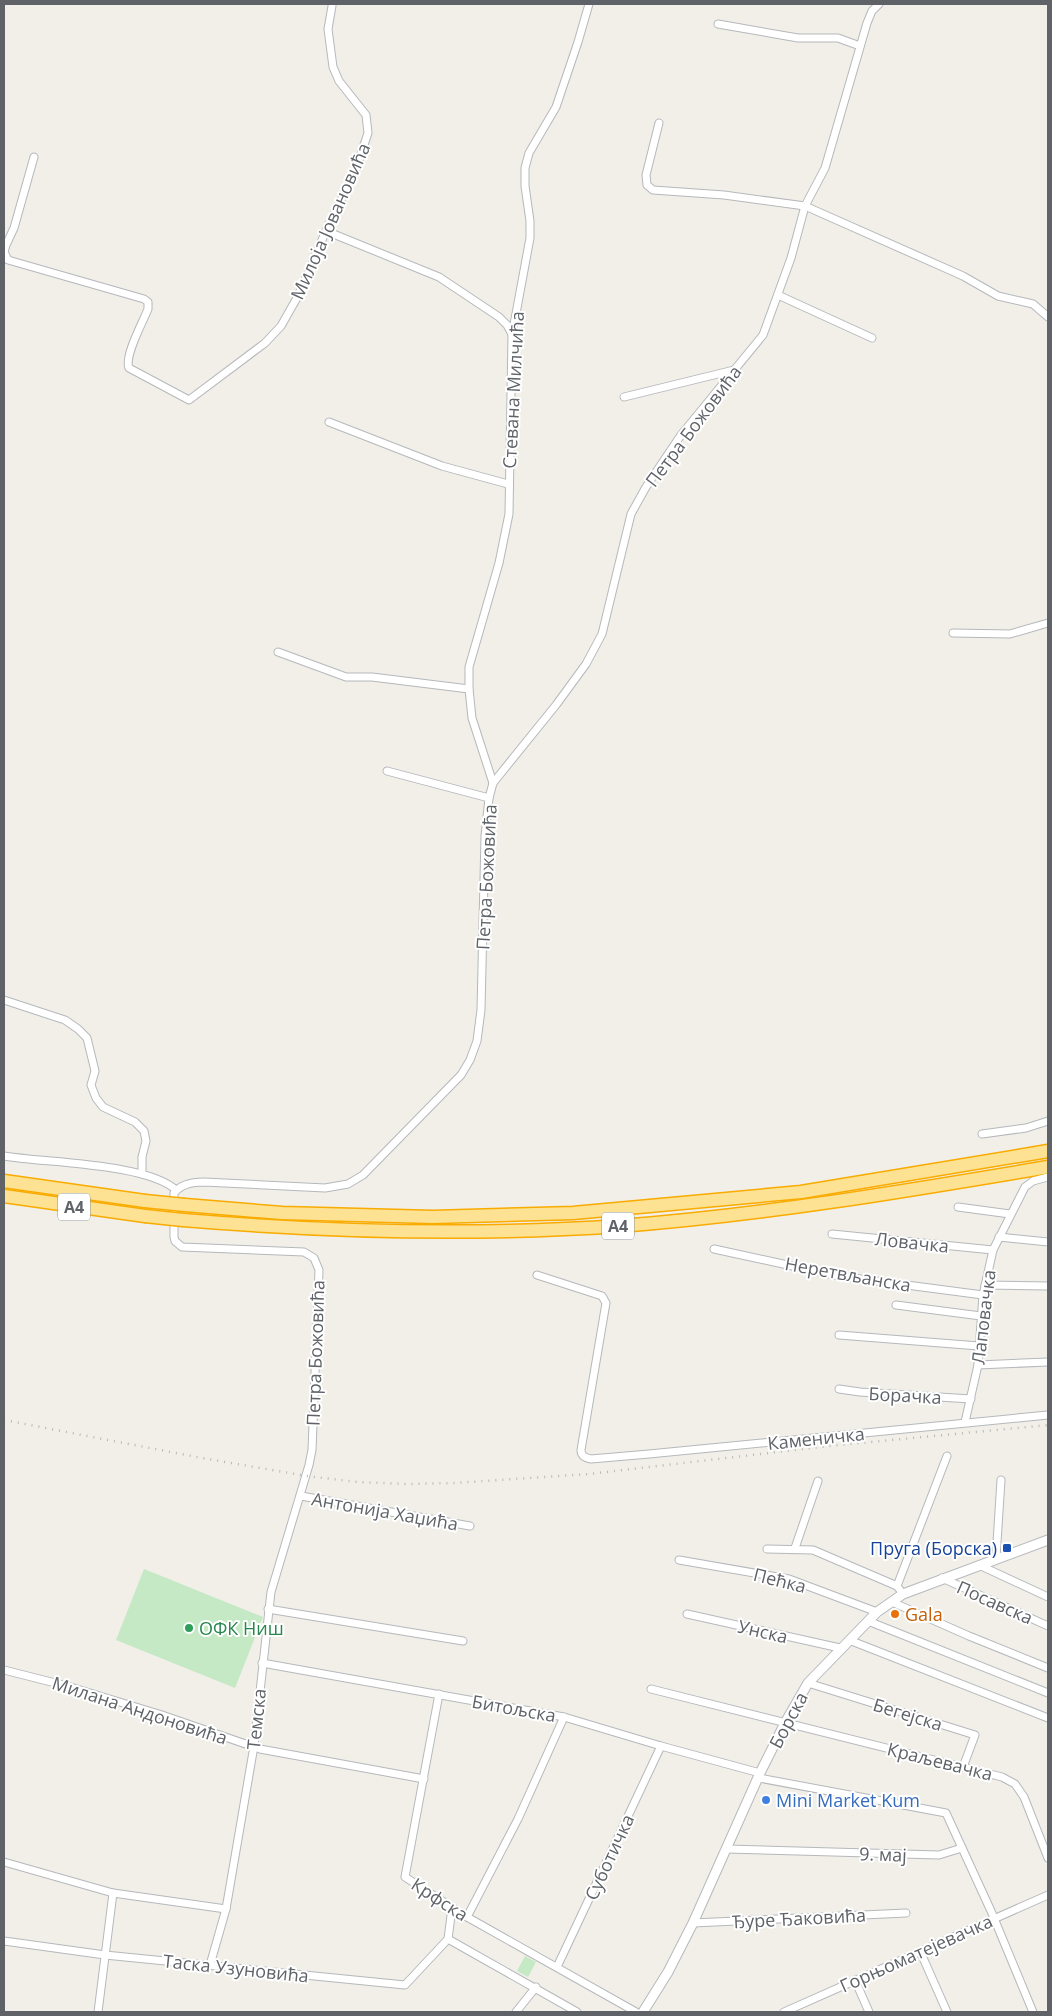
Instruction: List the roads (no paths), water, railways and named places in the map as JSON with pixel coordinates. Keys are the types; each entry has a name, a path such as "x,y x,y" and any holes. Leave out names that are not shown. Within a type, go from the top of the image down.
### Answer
{"highway":[{"name":"A4","path":"4,1181 185,1205 282,1213 434,1217 573,1213 801,1192 1048,1151"},
{"name":"A4","path":"4,1196 183,1220 274,1227 391,1232 472,1232 574,1229 757,1212 906,1191 1048,1167"}],"street":[{"name":"Стевана Милчића","path":"493,783 472,718 469,666 499,563 507,522 512,335 530,238 525,168 529,153 556,107 589,4"},
{"name":"Петра Божовића","path":"307,1476 312,1450 319,1270 317,1263 314,1258 304,1252 182,1247 174,1237 173,1197 176,1190 185,1185 204,1182 325,1188 348,1184 362,1175 461,1075 470,1060 477,1040 481,1010 485,836 489,798 493,783 556,705 586,664 602,634 631,514 646,487 682,435 763,335 791,258 805,206 825,168 866,23 872,11 879,4"},
{"name":"Милоја Јовановића","path":"34,157 14,228 4,252 8,260 144,298 148,302 148,309 130,353 127,363 129,368 189,400 265,343 281,326 298,296 326,231 355,172 368,133 366,115 339,81 334,67 328,29 332,6"},
{"path":"718,24 798,38 838,38 860,46"},
{"path":"659,123 645,180 649,188 724,195 805,206 963,276 998,296 1033,304 1048,317"},
{"path":"326,231 440,277 499,317 507,325 512,335"},
{"path":"778,295 872,338"},
{"path":"624,397 734,370"},
{"path":"329,422 442,466 508,484"},
{"path":"953,633 1010,634 1048,623"},
{"path":"278,652 346,677 372,677 469,689"},
{"path":"387,771 489,798"},
{"path":"4,1000 65,1020 87,1038 94,1071 91,1085 96,1098 103,1107 134,1122 144,1131 146,1141 142,1157 142,1174"},
{"path":"982,1134 1026,1128 1048,1121"},
{"path":"4,1156 29,1160 70,1162 142,1174 165,1181 176,1190"},
{"name":"Лаповачка","path":"965,1422 978,1365 980,1316 992,1250 1028,1184 1048,1177"},
{"path":"958,1207 1010,1214"},
{"name":"Ловачка","path":"832,1234 992,1250"},
{"path":"999,1237 1048,1242"},
{"name":"Неретвљанска","path":"714,1249 838,1276 983,1294"},
{"name":"Каменичка","path":"537,1275 602,1296 606,1303 581,1450 584,1458 659,1453 1048,1414"},
{"path":"985,1285 1048,1286"},
{"path":"896,1305 980,1316"},
{"path":"839,1335 979,1346"},
{"path":"978,1365 1048,1362"},
{"name":"Борачка","path":"839,1389 971,1399"},
{"path":"897,1586 947,1456"},
{"name":"Темска","path":"210,1965 226,1909 254,1746 271,1592 307,1476"},
{"path":"996,1558 1002,1480"},
{"path":"796,1548 818,1481"},
{"name":"Антонија Хаџића","path":"301,1496 470,1526"},
{"name":"Борска","path":"642,2012 668,1972 693,1923 785,1723 808,1683 877,1612 903,1594 996,1558 1046,1543"},
{"path":"767,1549 796,1548 813,1550 897,1586 903,1594"},
{"name":"Пећка","path":"679,1560 789,1579 877,1612"},
{"path":"980,1565 1048,1598"},
{"name":"Посавска","path":"941,1578 1048,1626"},
{"path":"892,1602 1048,1668"},
{"path":"268,1610 463,1641"},
{"name":"Унска","path":"687,1614 840,1648"},
{"path":"868,1621 1048,1693"},
{"path":"849,1640 1048,1718"},
{"name":"Битољска","path":"262,1664 564,1717 760,1776 946,1813 962,1848"},
{"name":"Милана Андоновића","path":"4,1670 67,1686 270,1751 424,1779"},
{"name":"Бегејска","path":"808,1683 975,1735 963,1768"},
{"name":"Краљевачка","path":"651,1689 1002,1777 1015,1784 1024,1798 1048,1858"},
{"name":"Крфска","path":"439,1694 405,1877 452,1908 636,2012"},
{"path":"468,1917 518,1820 564,1717"},
{"name":"Суботичка","path":"557,1967 661,1746"},
{"path":"962,1848 1033,2012"},
{"name":"9. мај","path":"726,1849 940,1855 962,1848"},
{"path":"4,1862 113,1893 226,1909"},
{"path":"98,2012 113,1893"},
{"name":"Горњоматејевачка","path":"784,2012 1048,1895"},
{"path":"448,1939 452,1908"},
{"name":"Ђуре Ђаковића","path":"693,1923 906,1913"},
{"name":"Крфска","path":"448,1939 578,2012"},
{"name":"Таска Узуновића","path":"4,1942 405,1986 448,1939"},
{"path":"920,1951 947,2012"},
{"path":"855,1980 869,2012"},
{"path":"516,2012 536,1987"}],"railway":[{"path":"4,1420 307,1476 357,1482 407,1484 454,1483 589,1474 829,1446 1048,1425"}],"place":[{"name":"Пруга (Борска)","path":"1007,1548"},
{"name":"Gala","path":"895,1614"},
{"name":"ОФК Ниш","path":"189,1628"},
{"name":"Mini Market Kum","path":"766,1800"}]}
